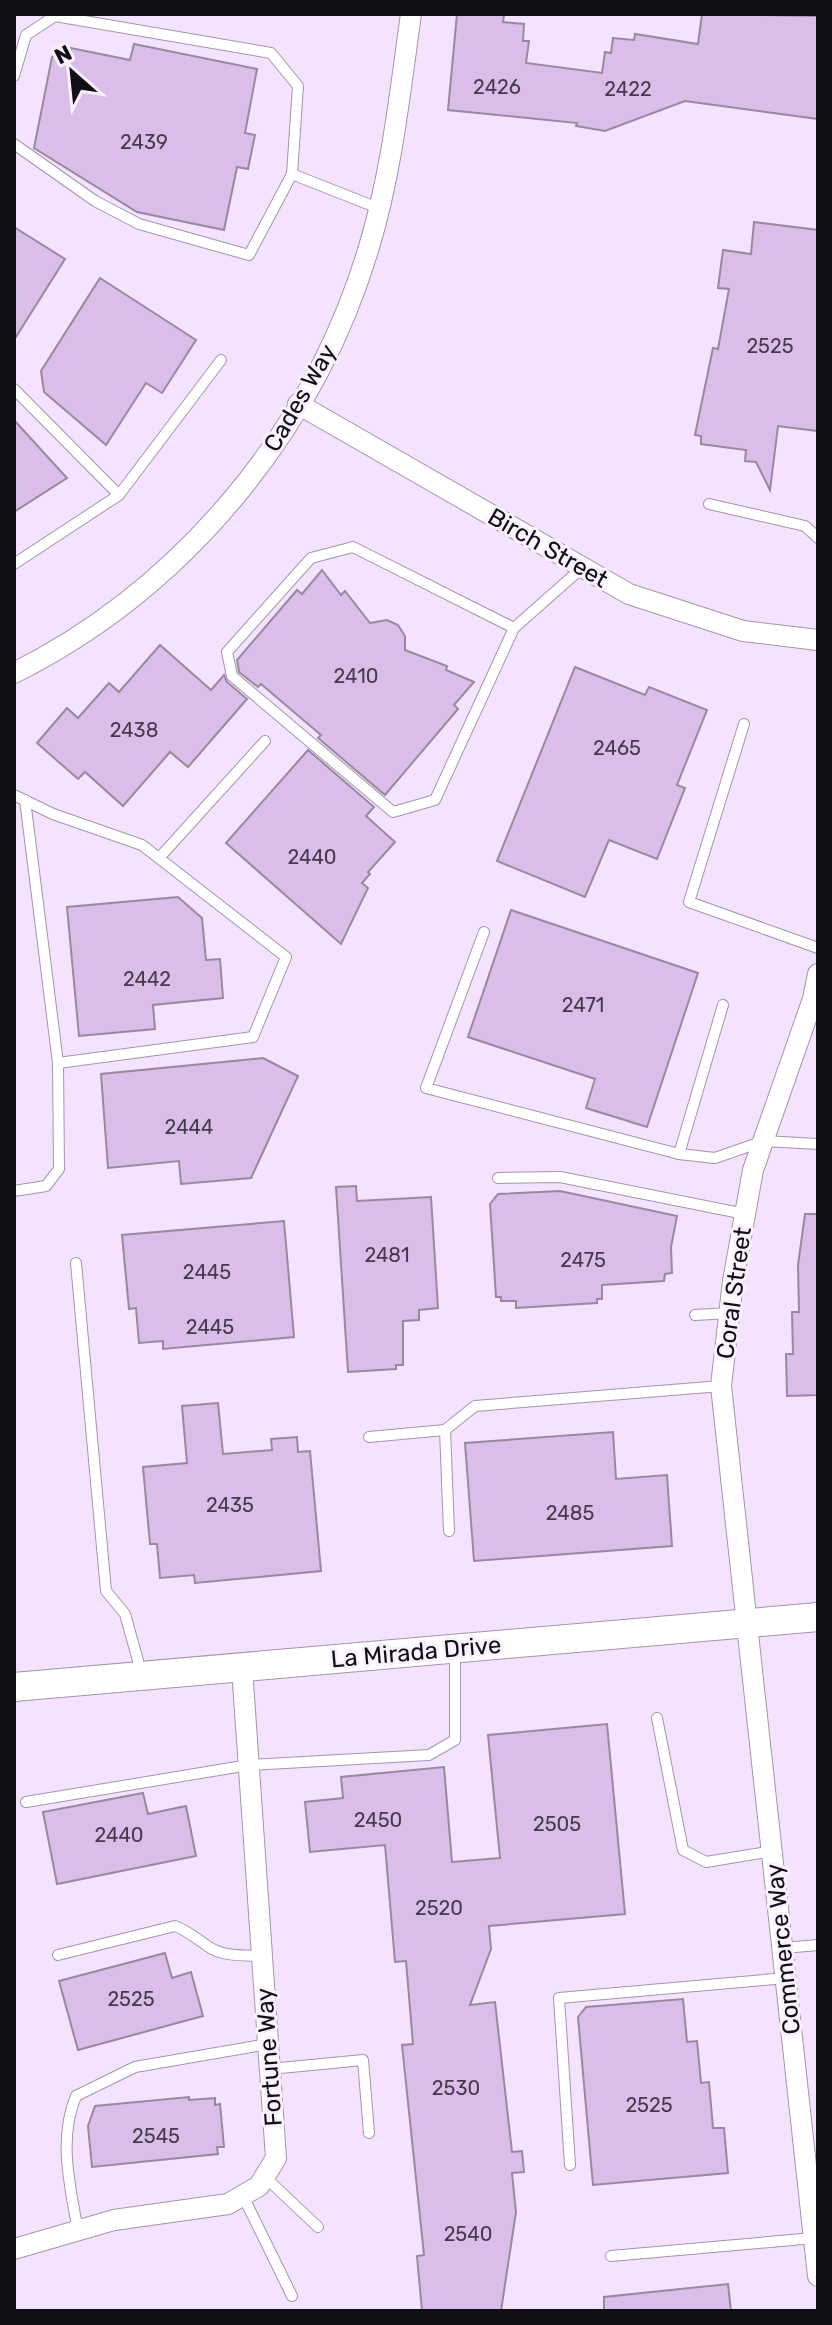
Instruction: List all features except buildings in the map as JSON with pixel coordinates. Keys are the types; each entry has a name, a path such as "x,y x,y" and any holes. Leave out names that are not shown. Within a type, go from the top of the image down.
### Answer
{"main road":[{"name":"La Mirada Drive","path":"14,1687 818,1617"}],"street":[{"name":"Cades Way","path":"14,673 109,617 167,569 237,494 270,451 330,351 369,247 395,134 411,14"},
{"name":"Birch Street","path":"298,404 629,594 743,631 818,640"},
{"name":"Coral Street","path":"748,1622 721,1386 729,1313 753,1170 813,999 818,974"},
{"name":"Commerce Way","path":"748,1622 818,2273"},
{"name":"Fortune Way","path":"242,1668 276,2158 265,2177"},
{"path":"14,2249 114,2220 228,2204 259,2186 265,2177"}],"lane":[{"path":"14,76 26,35 55,16 271,53 298,86 292,174 249,255 139,224 95,201 14,144"},
{"path":"292,174 378,208"},
{"path":"14,564 119,495 221,360"},
{"path":"14,389 119,495"},
{"path":"709,504 805,526 818,538"},
{"path":"514,628 353,547 311,558 227,652 232,676 393,812 435,800 514,628 583,567"},
{"path":"744,724 689,902 818,948"},
{"path":"159,858 265,741"},
{"path":"19,798 53,814 142,845 286,957 253,1037 58,1063"},
{"path":"14,1191 46,1186 59,1169 58,1063 19,798"},
{"path":"484,932 426,1088 679,1154 715,1158 764,1141 818,1144"},
{"path":"679,1154 723,1005"},
{"path":"498,1178 560,1177 745,1214"},
{"path":"76,1263 106,1591 125,1614 142,1677"},
{"path":"695,1315 729,1313"},
{"path":"369,1437 445,1430 475,1406 721,1386"},
{"path":"445,1430 449,1531"},
{"path":"26,1802 249,1765 429,1755 455,1740 455,1649"},
{"path":"657,1718 683,1850 706,1862 773,1851"},
{"path":"58,1955 175,1926 186,1930 211,1949 229,1955 262,1956"},
{"path":"783,1948 818,1945"},
{"path":"570,2165 559,1998 786,1978"},
{"path":"78,2231 67,2167 67,2116 76,2096 135,2067 268,2044"},
{"path":"270,2069 363,2060 369,2133"},
{"path":"265,2177 318,2227"},
{"path":"243,2196 292,2296"},
{"path":"611,2256 814,2238"}],"shaded area":[{"path":"14,14 818,14 818,2311 14,2311"}]}
